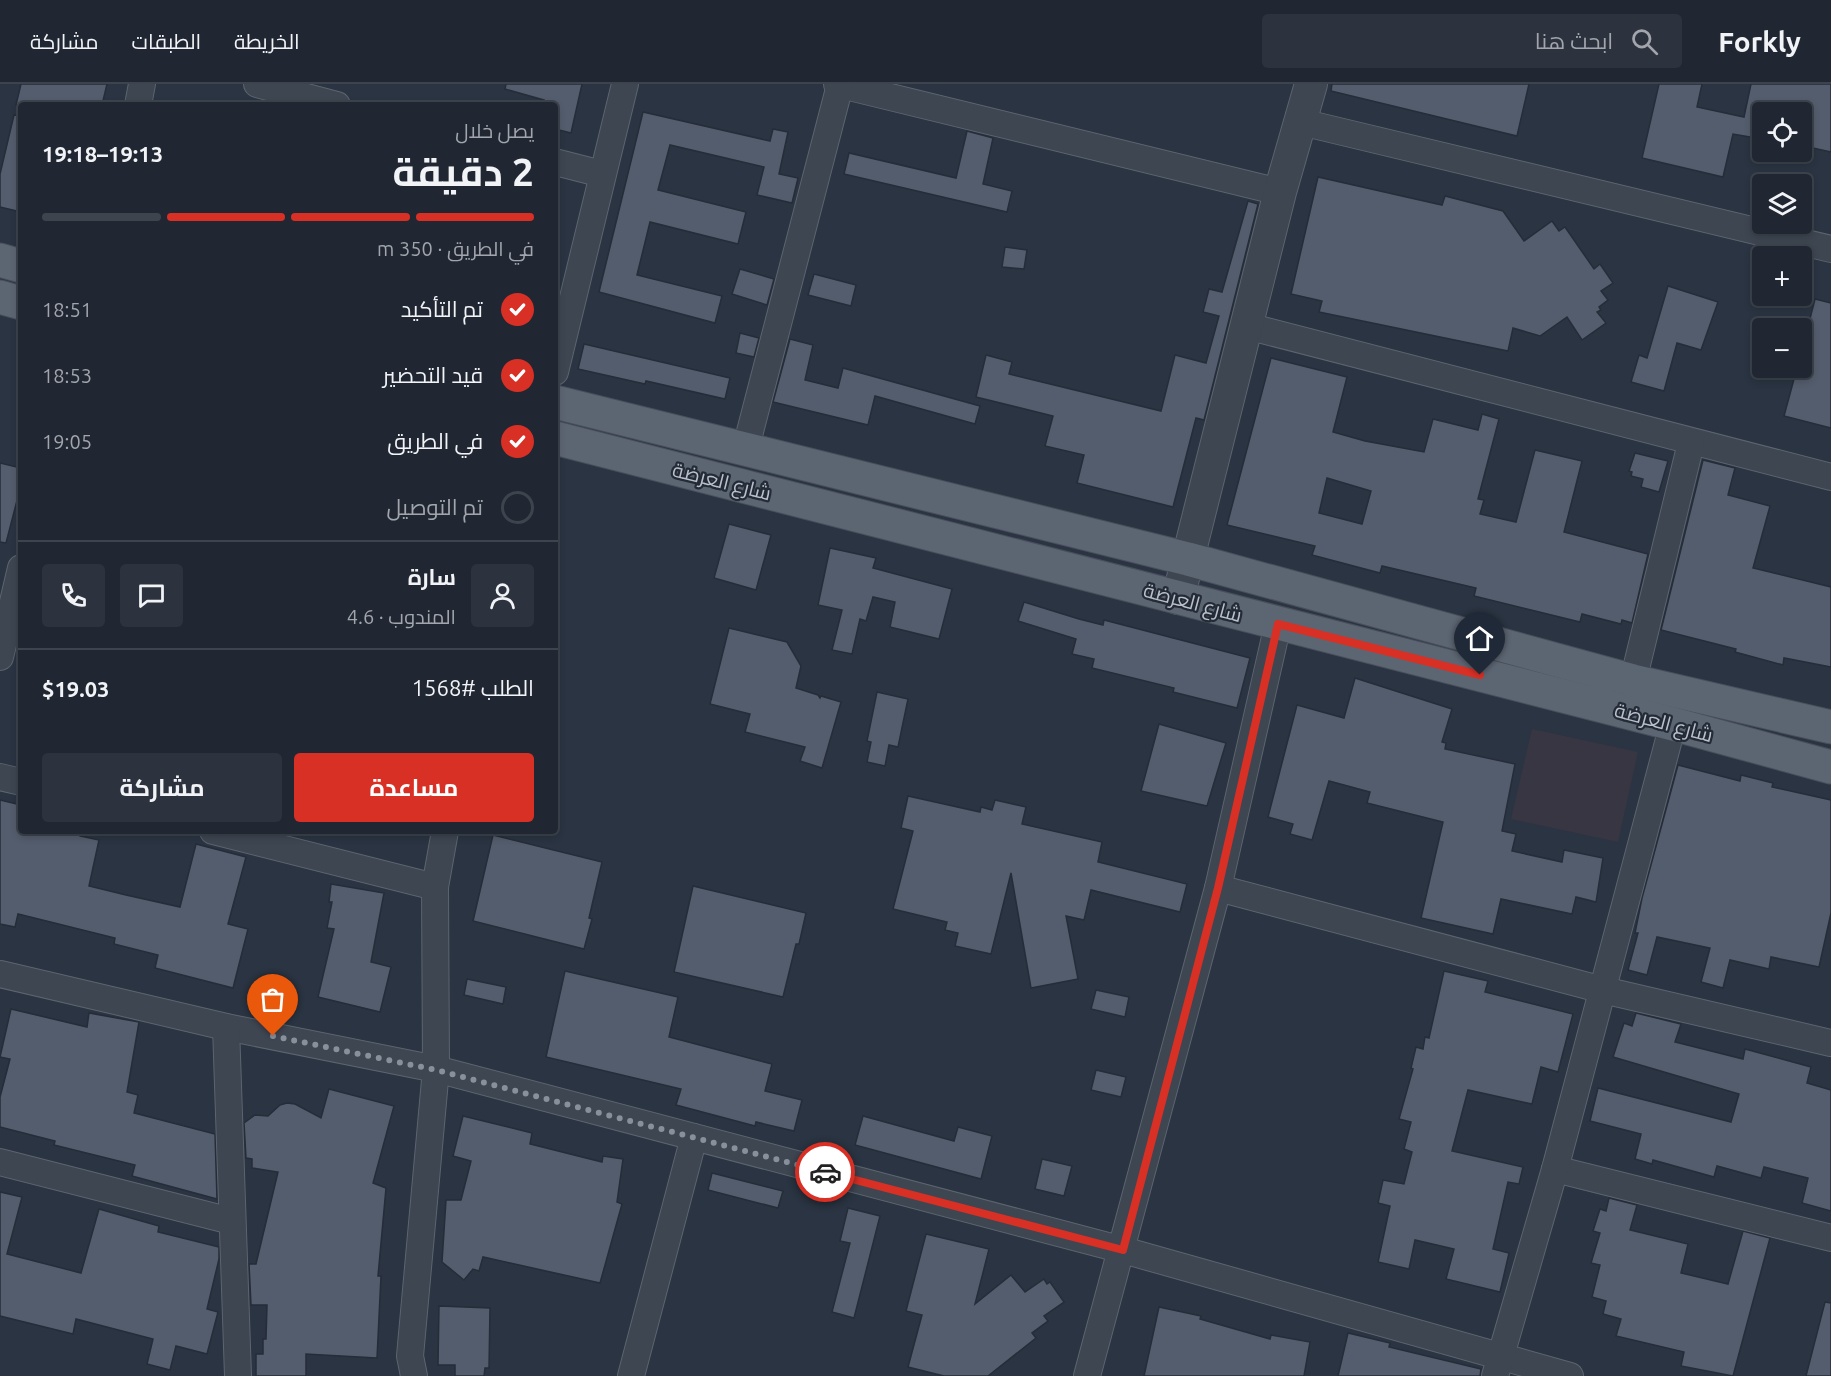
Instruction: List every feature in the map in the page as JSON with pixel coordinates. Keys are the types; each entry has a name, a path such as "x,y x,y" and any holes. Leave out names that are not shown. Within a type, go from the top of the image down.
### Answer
{"main road":[{"path":"0,260 18,265"},
{"path":"0,297 18,302"},
{"name":"شارع العرضة","path":"558,403 746,447 1188,559 1634,681 1831,728"},
{"name":"شارع العرضة","path":"558,439 1673,724 1831,767"}],"street":[{"path":"139,102 142,84"},
{"path":"257,84 326,102"},
{"path":"558,359 625,84"},
{"path":"1178,598 1280,192 1311,84"},
{"path":"746,447 839,85 1280,192"},
{"path":"1301,122 1831,249"},
{"path":"558,163 602,174"},
{"path":"1247,326 1831,477"},
{"path":"1634,681 1691,442"},
{"path":"0,657 15,583"},
{"path":"1088,1376 1218,888 1278,624"},
{"path":"1498,1367 1555,1169 1673,724"},
{"path":"0,777 18,781"},
{"path":"225,834 435,887"},
{"path":"414,1376 410,1356 436,1070 435,887 444,834"},
{"path":"1218,888 1603,990 1831,1043"},
{"path":"0,974 226,1027 436,1070 1123,1250 1498,1367 1570,1376"},
{"path":"226,1027 237,1376"},
{"path":"631,1376 694,1137"},
{"path":"0,1162 231,1221"},
{"path":"1555,1169 1831,1238"}],"shaded area":[{"path":"1532,729 1638,752 1618,842 1511,819"}],"building":[{"path":"21,84 107,84 103,102 18,102 16,105"},
{"path":"506,84 582,84 571,133 558,130 558,102 543,102 544,100 505,89"},
{"path":"1332,84 1529,84 1517,136 1331,91"},
{"path":"1659,84 1702,84 1697,107 1744,117 1751,84 1831,84 1831,152 1812,148 1812,102 1752,102 1752,137 1733,134 1723,177 1642,158"},
{"path":"643,112 770,141 773,129 788,132 779,174 798,178 792,203 757,195 764,167 670,145 658,190 746,212 738,244 650,222 637,275 722,296 715,323 599,292"},
{"path":"14,115 18,116 18,211 0,207 0,174"},
{"path":"967,131 993,138 983,184 1012,191 1007,212 844,174 849,153 956,178"},
{"path":"1318,177 1442,205 1445,196 1503,211 1524,241 1552,221 1559,231 1565,227 1594,269 1600,264 1613,283 1601,291 1608,300 1599,307 1601,310 1597,312 1606,323 1582,340 1567,317 1540,336 1513,328 1508,351 1319,312 1322,301 1291,294"},
{"path":"1248,201 1258,204 1204,420 1196,418 1173,507 1077,483 1084,455 1045,446 1053,416 976,397 986,355 1012,362 1009,374 1161,411 1175,355 1206,363 1219,316 1203,312 1209,289 1222,292"},
{"path":"1005,247 1027,250 1024,269 1002,267"},
{"path":"740,269 774,279 767,305 732,294"},
{"path":"814,274 856,285 851,306 808,295"},
{"path":"1668,286 1718,302 1701,350 1677,343 1664,391 1631,382 1639,355 1647,358"},
{"path":"1815,299 1831,303 1831,428 1784,416 1794,378 1812,378 1812,318 1810,318"},
{"path":"740,333 759,338 754,357 736,353"},
{"path":"790,339 813,345 805,380 838,388 843,368 980,406 975,424 875,396 868,425 773,402"},
{"path":"584,344 730,378 725,399 646,381 645,384 578,369"},
{"path":"1271,358 1347,377 1333,432 1365,441 1424,452 1433,419 1478,430 1482,414 1499,419 1478,499 1484,500 1480,514 1516,522 1535,450 1582,461 1564,532 1648,554 1632,623 1622,620 1621,624 1582,614 1580,622 1474,596 1476,588 1382,566 1380,573 1312,555 1315,546 1227,525","holes":["1327,478 1371,491 1362,524 1319,513"]},
{"path":"1635,453 1668,461 1659,492 1641,487 1643,479 1631,476 1632,472 1629,471"},
{"path":"1703,460 1735,468 1728,495 1770,506 1753,568 1831,587 1831,667 1784,658 1783,665 1735,652 1736,649 1661,630"},
{"path":"0,463 18,467 18,497 6,543 0,542"},
{"path":"729,524 771,535 756,590 714,578"},
{"path":"830,548 876,558 873,568 952,589 939,639 890,627 895,602 873,597 866,621 860,619 852,654 832,650 842,610 818,605"},
{"path":"1024,602 1103,625 1104,620 1250,658 1237,708 1173,692 1174,688 1092,668 1094,659 1072,654 1076,639 1018,621"},
{"path":"729,628 787,642 801,666 796,688 818,695 820,698 821,696 841,702 822,768 800,761 805,747 745,732 750,714 710,704"},
{"path":"1355,678 1452,709 1442,742 1446,743 1445,749 1515,764 1502,831 1516,834 1512,851 1562,862 1564,850 1603,858 1596,902 1576,897 1572,914 1501,899 1493,934 1421,918 1443,822 1367,803 1370,792 1329,781 1312,840 1290,834 1293,824 1268,817 1297,705 1344,718"},
{"path":"877,692 908,699 898,747 889,745 885,766 867,762 871,742 867,741"},
{"path":"1159,724 1226,743 1207,806 1141,791"},
{"path":"1678,765 1740,781 1741,775 1773,783 1772,787 1831,800 1831,913 1819,967 1771,957 1769,969 1730,960 1723,988 1701,982 1710,948 1657,937 1647,975 1628,970 1638,933 1635,933 1642,898"},
{"path":"908,796 980,812 981,807 992,810 995,800 1026,807 1022,824 1102,842 1098,862 1187,884 1180,912 1091,890 1084,920 1066,916 1078,979 1031,988 1011,873 991,954 955,946 958,933 945,930 947,922 893,909 913,831 901,828"},
{"path":"0,800 18,804 18,834 80,834 80,836 99,840 89,886 126,895 180,907 196,844 246,857 228,924 248,929 233,988 155,968 158,955 114,944 115,938 18,914 15,927 0,924"},
{"path":"493,835 602,862 584,949 473,921"},
{"path":"331,884 384,893 371,962 391,967 380,1012 318,997 334,929 327,928 332,902 329,902"},
{"path":"693,886 806,913 783,997 674,972"},
{"path":"565,971 678,997 669,1037 772,1064 765,1091 802,1100 794,1131 756,1122 755,1126 676,1105 681,1089 546,1057"},
{"path":"1444,971 1488,981 1485,992 1573,1014 1558,1072 1541,1067 1532,1104 1468,1090 1452,1151 1523,1167 1519,1184 1508,1182 1493,1249 1509,1253 1500,1292 1446,1279 1454,1249 1415,1240 1409,1269 1378,1262 1390,1206 1378,1203 1383,1180 1404,1184 1412,1152 1404,1149 1411,1122 1399,1119 1413,1069 1411,1068 1416,1047 1423,1049 1425,1037 1429,1038"},
{"path":"467,979 506,987 503,1004 464,995"},
{"path":"1096,990 1129,997 1125,1017 1091,1009"},
{"path":"11,1009 87,1027 89,1013 139,1022 127,1092 138,1095 134,1113 215,1134 217,1199 132,1176 135,1165 54,1145 55,1141 0,1127 0,1097 10,1059 0,1057"},
{"path":"1636,1013 1681,1024 1675,1042 1743,1059 1745,1049 1811,1067 1807,1083 1831,1090 1831,1211 1802,1203 1808,1178 1764,1167 1761,1178 1717,1166 1714,1177 1653,1160 1652,1164 1635,1159 1641,1134 1590,1121 1598,1088 1731,1122 1739,1094 1613,1057 1624,1023 1632,1026"},
{"path":"1096,1070 1126,1077 1121,1097 1091,1090"},
{"path":"329,1089 394,1106 373,1183 386,1188 378,1276 381,1276 377,1358 306,1354 306,1376 256,1376 256,1354 263,1354 263,1339 266,1339 267,1305 251,1305 249,1264 256,1264 278,1172 252,1168 252,1159 246,1158 244,1123 255,1115 268,1116 280,1105 287,1103 295,1104 321,1118"},
{"path":"463,1116 532,1133 530,1144 602,1162 603,1156 623,1159 617,1202 622,1204 600,1283 483,1257 479,1271 473,1269 464,1280 442,1262 446,1200 461,1200 471,1161 453,1156"},
{"path":"863,1116 954,1141 958,1127 992,1136 981,1179 855,1145"},
{"path":"1042,1159 1072,1166 1064,1196 1035,1189"},
{"path":"712,1173 783,1191 778,1208 708,1190"},
{"path":"0,1192 22,1197 7,1254 81,1273 99,1209 159,1226 158,1232 219,1247 219,1259 207,1309 218,1312 207,1354 176,1346 170,1370 147,1364 153,1339 76,1319 73,1334 0,1316"},
{"path":"1609,1198 1637,1205 1630,1230 1688,1244 1681,1273 1728,1284 1743,1231 1770,1238 1733,1376 1681,1366 1684,1352 1616,1336 1621,1319 1603,1314 1606,1301 1592,1297 1600,1265 1591,1263 1600,1233 1593,1231 1600,1209 1606,1211"},
{"path":"848,1208 880,1216 854,1318 832,1312 850,1243 840,1241"},
{"path":"926,1234 989,1249 975,1304 1011,1275 1025,1292 1044,1279 1047,1284 1050,1282 1064,1302 1044,1316 1048,1321 1032,1333 1036,1338 988,1376 944,1376 908,1367 922,1315 906,1311"},
{"path":"1825,1302 1831,1303 1831,1376 1806,1376"},
{"path":"439,1306 490,1308 489,1368 485,1368 484,1376 455,1376 455,1365 438,1365"},
{"path":"1159,1307 1201,1316 1200,1319 1270,1339 1271,1335 1310,1342 1304,1376 1144,1376"},
{"path":"1348,1333 1390,1343 1389,1347 1481,1369 1480,1376 1338,1376"}],"way so far":[{"path":"273,1036 436,1070 825,1172"}],"route":[{"path":"825,1172 1123,1250 1218,888 1278,624 1480,675"}]}
